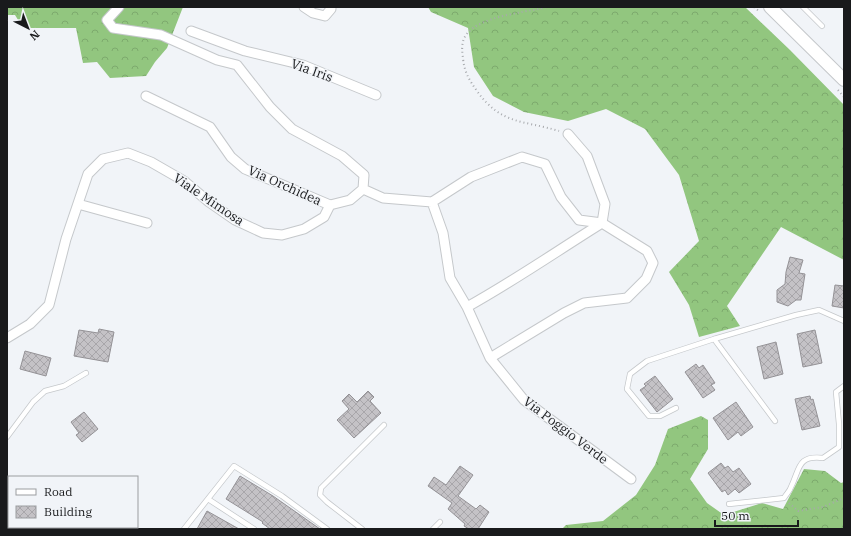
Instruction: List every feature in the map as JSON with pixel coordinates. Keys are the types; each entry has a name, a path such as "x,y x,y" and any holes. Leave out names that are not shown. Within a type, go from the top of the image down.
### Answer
{"street":[{"path":"119,7 107,20 113,28 161,35 217,60 237,65 270,107 292,129 342,156 364,175 363,189 350,200 330,205"},
{"path":"304,7 325,16 331,7"},
{"path":"770,7 844,80"},
{"name":"Via Iris","path":"191,31 245,51 303,65 376,95"},
{"path":"237,65 245,51"},
{"name":"Via Orchidea","path":"146,96 210,127 231,157 245,169 330,205"},
{"path":"467,306 546,260 602,223 605,204 587,156 568,134"},
{"name":"Viale Mimosa","path":"7,338 30,324 49,305 66,239 88,174 103,159 128,153 151,162 184,181 209,202 235,220 263,233 282,235 304,229 324,217 330,205"},
{"path":"363,189 383,198 432,202 471,177 522,157 545,164 561,197 579,220 602,223 647,251 654,263 646,279 627,298 584,303 564,313 490,358"},
{"name":"Via Poggio Verde","path":"432,202 443,233 450,278 467,306 490,358 524,400 631,479"},
{"path":"78,204 147,223"}],"lane":[{"path":"803,7 822,26"},
{"path":"676,408 660,416 649,416 627,389 630,374 648,361 714,339 796,315 819,310 844,321"},
{"path":"714,339 775,421"},
{"path":"7,437 33,402 45,391 64,386 86,374"},
{"path":"728,504 784,498 791,488 796,472 802,462 812,457 823,458 840,447 836,392 844,386"},
{"path":"362,529 320,495 321,488 384,425"},
{"path":"184,529 234,466 282,496 327,529"},
{"path":"208,499 254,529"},
{"path":"433,529 440,522"}],"path":[{"path":"546,7 500,18 474,28 465,35 462,42 463,63 470,81 483,99 500,114 511,119 568,134"},
{"path":"784,498 798,511 823,507 844,498"}],"green space":[{"path":"7,7 183,7 167,48 146,76 110,78 97,62 83,63 76,28 23,28 15,15 7,15"},
{"path":"428,7 745,7 844,105 844,260 781,227 727,306 740,326 699,337 689,305 669,272 699,241 679,175 645,129 606,109 568,121 524,112 493,96 474,67 468,28 431,12"},
{"path":"701,416 708,420 708,449 690,479 707,503 724,515 762,503 783,509 804,469 825,471 841,483 844,482 844,529 562,529 566,525 603,521 636,495 655,465 668,429"}],"building":[{"path":"790,257 803,260 799,273 805,274 801,300 796,300 788,306 777,302 777,290 785,284 786,272"},
{"path":"835,285 844,286 844,308 832,306"},
{"path":"99,329 114,332 108,362 74,356 79,330 98,333"},
{"path":"815,330 822,363 803,367 797,334"},
{"path":"776,342 783,374 764,379 757,347"},
{"path":"25,351 51,358 46,376 20,369"},
{"path":"696,364 699,368 703,365 715,383 711,385 715,390 703,398 685,372"},
{"path":"655,376 673,399 657,412 640,390 646,386 644,384"},
{"path":"368,391 374,397 370,401 381,413 354,438 337,420 349,409 342,401 349,394 357,402"},
{"path":"810,396 811,400 813,399 820,426 802,430 795,399"},
{"path":"736,402 753,427 741,436 738,432 728,440 713,418"},
{"path":"84,412 98,429 82,442 76,435 79,433 71,422"},
{"path":"721,463 725,468 728,466 733,472 739,468 751,484 739,493 735,489 728,495 725,490 722,492 708,473"},
{"path":"460,466 473,475 458,496 476,509 480,505 489,512 478,529 469,529 464,526 465,524 448,509 452,503 428,486 434,477 446,485"},
{"path":"240,476 273,496 320,529 270,529 262,523 263,522 226,499"},
{"path":"207,511 239,529 197,529"}]}
